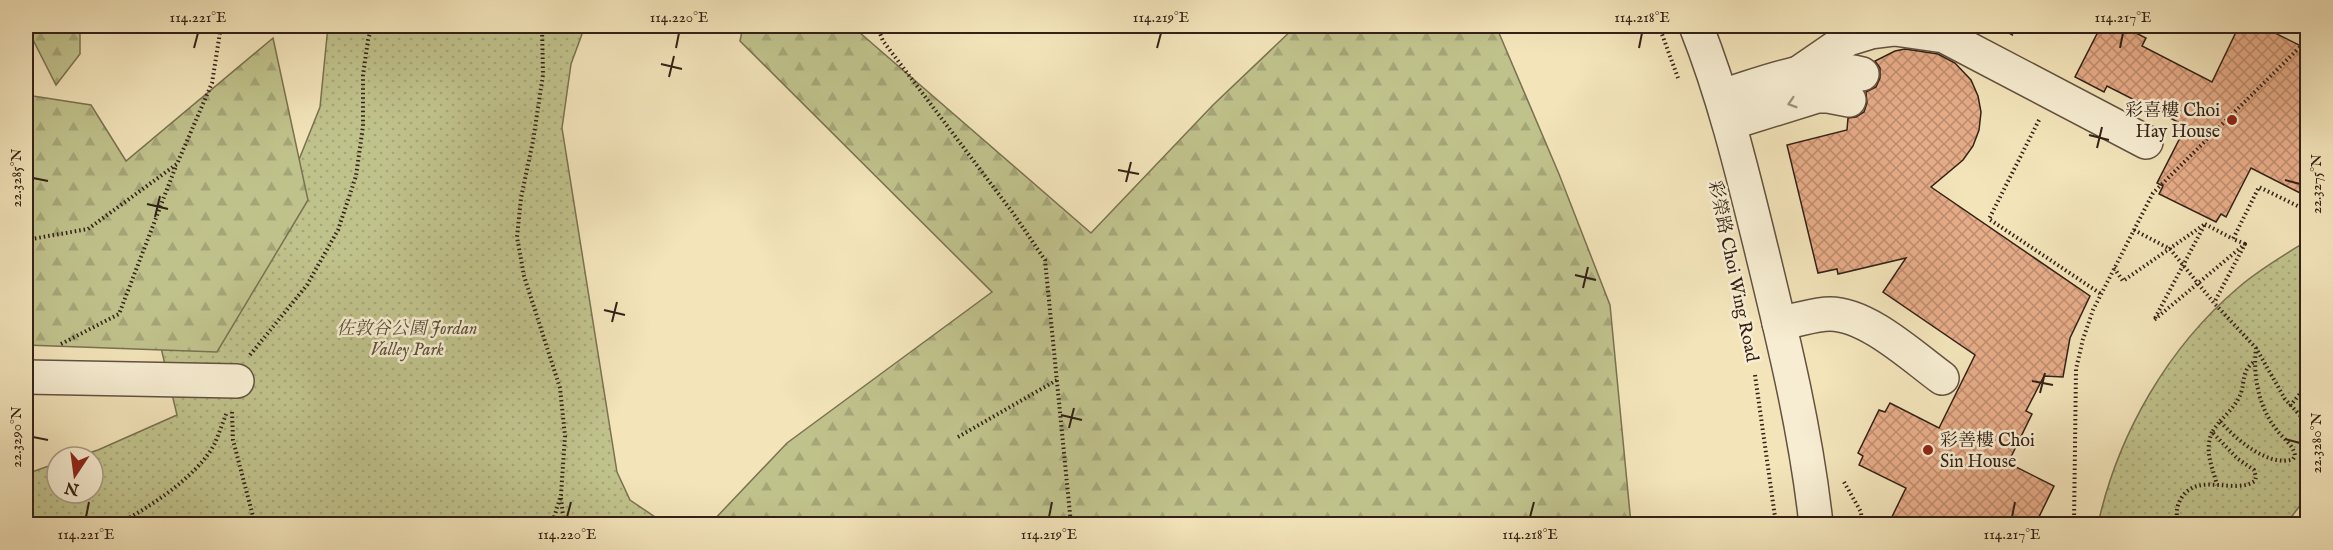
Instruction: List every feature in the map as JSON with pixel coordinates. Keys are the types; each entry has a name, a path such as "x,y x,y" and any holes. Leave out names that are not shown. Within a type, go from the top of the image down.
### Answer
{"street":[{"name":"彩榮路 Choi Wing Road","path":"1696,26 1726,110 1779,323 1804,441 1816,525"},
{"path":"1726,110 1800,72 1815,59 1848,39 1871,32 1895,29 1945,31 2053,93 2146,142"},
{"path":"1726,110 1817,96 1856,87 1837,69 1800,72"},
{"path":"1779,323 1828,314 1847,315 1864,321 1942,378"},
{"path":"26,377 235,390"}],"path":[{"path":"57,346 118,314 212,83 221,26"},
{"path":"118,525 147,509 186,478 214,445 242,365 307,285 338,230 357,166 363,126 363,75 372,26"},
{"path":"542,26 543,75 521,198 517,237 524,276 560,388 565,436 561,495 564,525"},
{"path":"878,26 883,41 1013,213 1045,260 1071,525"},
{"path":"1659,26 1679,79"},
{"path":"2206,26 2216,26"},
{"path":"2283,26 2291,30 2293,26"},
{"path":"2074,525 2076,369 2087,324 2101,294 2153,193 2307,39"},
{"path":"2053,93 1989,219 2101,294"},
{"path":"26,240 88,229 177,165"},
{"path":"2233,239 2259,187 2307,211"},
{"path":"2114,268 2123,281 2205,225"},
{"path":"2205,225 2245,244"},
{"path":"2205,225 2154,320 2245,244"},
{"path":"2134,230 2170,249 2214,303 2256,348 2290,406 2307,424"},
{"path":"2214,303 2245,244"},
{"path":"2220,421 2242,444 2256,452 2284,461 2293,459 2295,452 2275,428 2264,407 2257,385 2254,362 2256,348"},
{"path":"2217,485 2208,459 2208,442 2220,421 2235,405 2241,392 2245,371 2254,362"},
{"name":"彩榮路 Choi Wing Road","path":"1754,368 1776,525"},
{"path":"958,437 1057,380"},
{"path":"2290,406 2307,384"},
{"path":"235,390 233,440 255,525"},
{"path":"2178,525 2176,513 2178,502 2193,487 2248,484 2255,481 2253,470 2238,459 2212,432"},
{"path":"552,525 561,495"}],"green space":[{"path":"26,26 80,26 80,54 56,85"},
{"name":"佐敦谷公園 Jordan Valley Park","path":"328,26 585,26 571,64 562,128 617,472 630,500 655,517 656,524 26,524 26,474 45,467 45,505 105,505 105,447 177,415 157,331 294,172 320,107"},
{"path":"743,26 852,26 1091,233 1213,105 1296,26 1496,26 1559,174 1610,305 1631,524 710,524 787,443 992,292 740,41"},
{"path":"273,38 308,200 217,352 26,345 26,89 33,96 91,105 126,161"},
{"path":"2307,241 2308,495 2286,524 2098,524 2118,457 2149,394 2168,365 2213,311 2239,287"}],"building":[{"name":"彩喜樓 Choi Hay House","path":"2101,26 2122,26 2146,38 2142,46 2212,82 2239,26 2261,26 2307,49 2307,177 2300,193 2251,168 2226,217 2221,214 2216,222 2159,194 2163,186 2157,183 2186,126 2107,86 2104,92 2075,77"},
{"path":"1905,49 1938,54 1955,63 1971,80 1978,96 1981,112 1979,130 1973,146 1963,160 1931,187 2090,296 2070,338 2063,377 2044,376 2026,411 2032,414 2008,463 2054,486 2035,525 1888,525 1906,488 1859,465 1863,456 1858,453 1879,410 1885,412 1890,403 1939,428 1975,355 1883,292 1906,258 1838,274 1837,269 1818,273 1787,145 1847,130 1848,118 1856,117 1864,112 1867,103 1866,92 1876,87 1880,78 1880,68 1875,61 1895,51"}],"place":[{"name":"彩喜樓 Choi Hay House","path":"2232,120"},
{"name":"彩善樓 Choi Sin House","path":"1928,450"}]}
